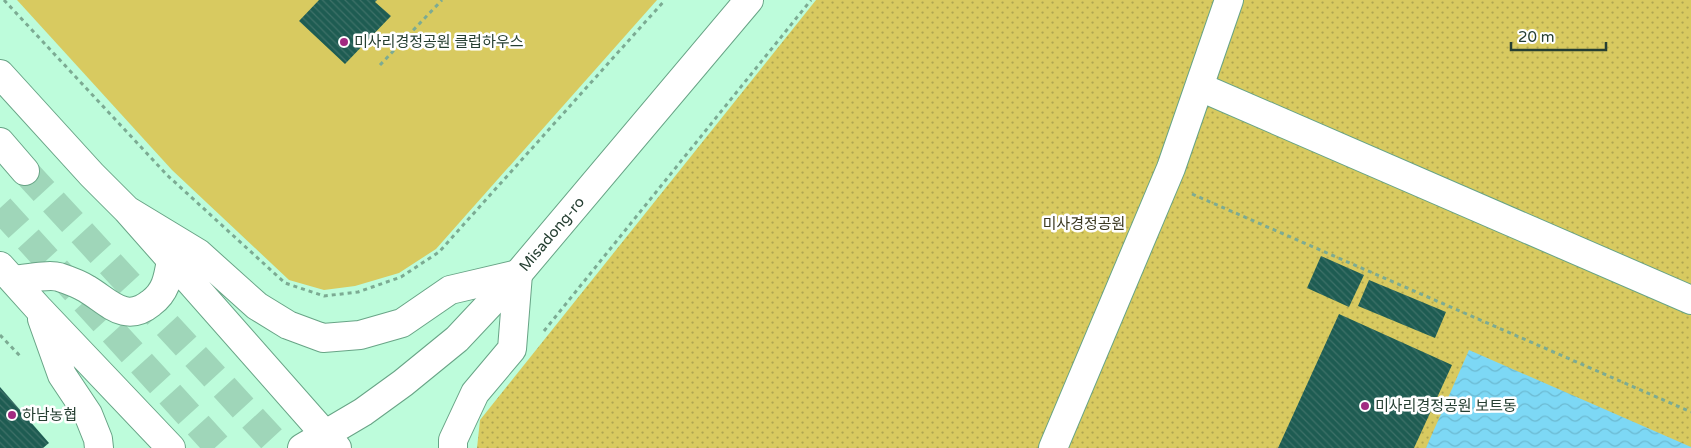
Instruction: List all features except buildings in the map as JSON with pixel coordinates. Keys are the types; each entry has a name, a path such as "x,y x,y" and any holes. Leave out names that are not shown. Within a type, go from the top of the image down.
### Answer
{"main road":[{"name":"Misadong-ro","path":"321,444 403,383 456,340 518,274 749,0"},
{"path":"1053,448 1171,168 1229,0"},
{"path":"0,74 92,175 127,210 321,444"},
{"path":"1200,87 1691,300"},
{"path":"0,142 25,170"},
{"path":"127,210 198,253 257,306 288,325 323,338 360,335 402,323 450,290 518,274 512,349 475,393 453,440 453,448"},
{"path":"6,273 56,276 87,289 114,308 128,312 144,309 159,297 167,283 170,260"},
{"path":"6,273 171,448"},
{"path":"38,308 62,374 88,414 98,439 99,448"}],"path":[{"path":"4,0 167,176 286,283 324,296 358,292 401,277 439,252 665,0"},
{"path":"380,65 442,0"},
{"path":"540,336 810,0"},
{"path":"1190,193 1691,412"}],"green space":[{"path":"17,0 657,0 436,249 399,273 355,286 324,290 289,280 172,170"},
{"name":"미사경정공원","path":"816,0 1691,0 1691,448 477,448 480,420"}],"water":[{"path":"1469,350 1691,447 1691,448 1426,448"}],"tunnel":[{"path":"25,171 280,448"},
{"path":"0,208 219,448"}],"place":[{"name":"미사리경정공원 클럽하우스","path":"344,42"},
{"name":"미사리경정공원 보트동","path":"1365,406"},
{"name":"하남농협","path":"12,415"}]}
